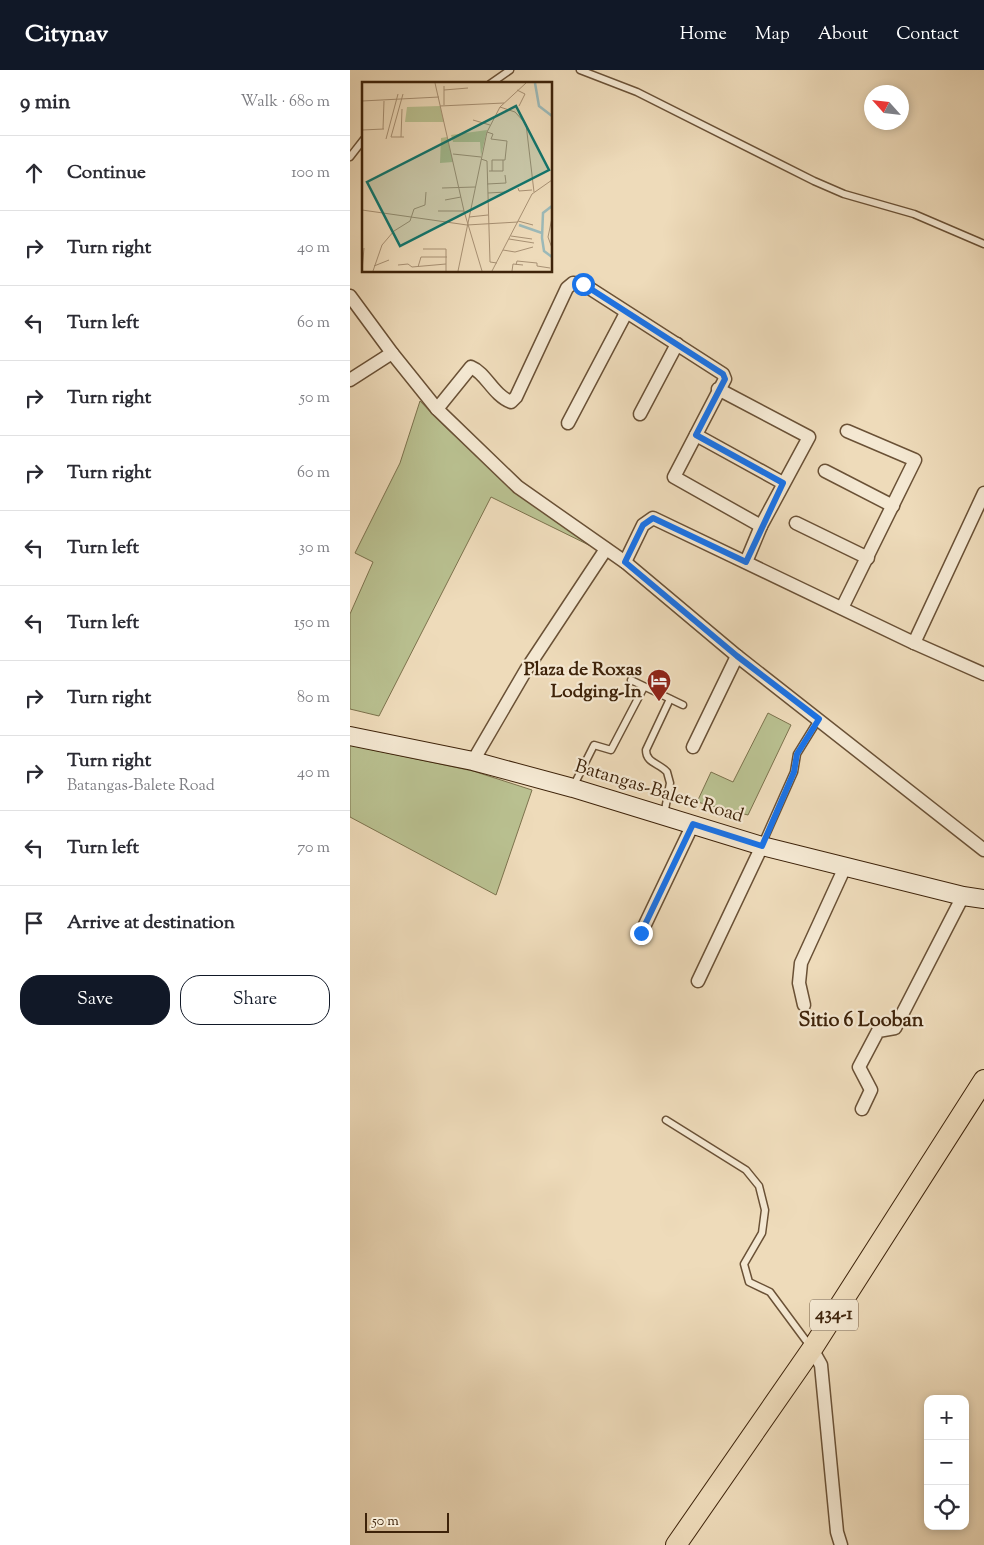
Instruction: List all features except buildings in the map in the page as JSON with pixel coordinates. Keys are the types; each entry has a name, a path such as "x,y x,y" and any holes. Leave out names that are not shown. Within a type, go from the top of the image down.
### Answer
{"main road":[{"name":"Batangas-Balete Road","path":"350,736 472,761 573,788 762,846 963,896 984,899"},
{"name":"434-1","path":"676,1545 812,1350 984,1080"}],"street":[{"path":"437,409 471,368 505,399 511,402 516,397 567,288 573,283 583,284 723,374 725,379 718,389 674,477 761,526"},
{"path":"350,296 437,409 518,487 625,562 737,656 984,850"},
{"path":"568,423 626,313"},
{"path":"640,414 677,344"},
{"path":"350,380 392,353"},
{"path":"718,389 809,437 761,526 746,562"},
{"path":"842,608 868,558 914,460 847,431"},
{"path":"696,435 783,483"},
{"path":"825,471 893,506"},
{"path":"914,643 984,493"},
{"path":"625,562 643,525 653,518 914,643 984,674"},
{"path":"796,522 868,558"},
{"path":"472,761 521,678 606,549"},
{"path":"693,747 737,656"},
{"path":"641,933 693,824"},
{"path":"698,981 762,846"},
{"path":"804,1005 799,984 801,963 845,867"},
{"path":"862,1109 871,1090 859,1067 878,1031 895,1028 963,896"},
{"path":"812,1350 821,1365 837,1532 841,1545"}],"lane":[{"path":"493,82 510,70"},
{"path":"580,70 637,92 844,194 914,214 984,244"},
{"path":"350,157 362,141"},
{"path":"631,680 682,705"},
{"path":"573,788 594,745 611,750 644,686"},
{"path":"664,816 670,783 667,772 650,761 646,756 646,750 670,699"},
{"path":"762,846 794,772 797,754 819,719"},
{"path":"666,1120 746,1170 759,1186 765,1210 762,1233 744,1264 750,1282 770,1292 812,1350"}],"green space":[{"path":"420,401 484,462 528,498 599,550 491,497 379,716 350,709 350,614 373,562 355,553 400,463"},
{"path":"768,713 791,725 748,815 697,802 711,772 733,782"},
{"path":"350,745 473,771 532,790 496,895 350,817"}],"place":[{"name":"Plaza de Roxas Lodging-In","path":"659,702"}],"district":[{"name":"Sitio 6 Looban","path":"861,1021"}],"route":[{"path":"583,284 723,374 725,379 718,389 696,435 783,483 761,526 746,562 665,522 653,518 643,525 625,562 737,656 819,719 797,754 794,772 762,846 693,824 641,933"}]}
